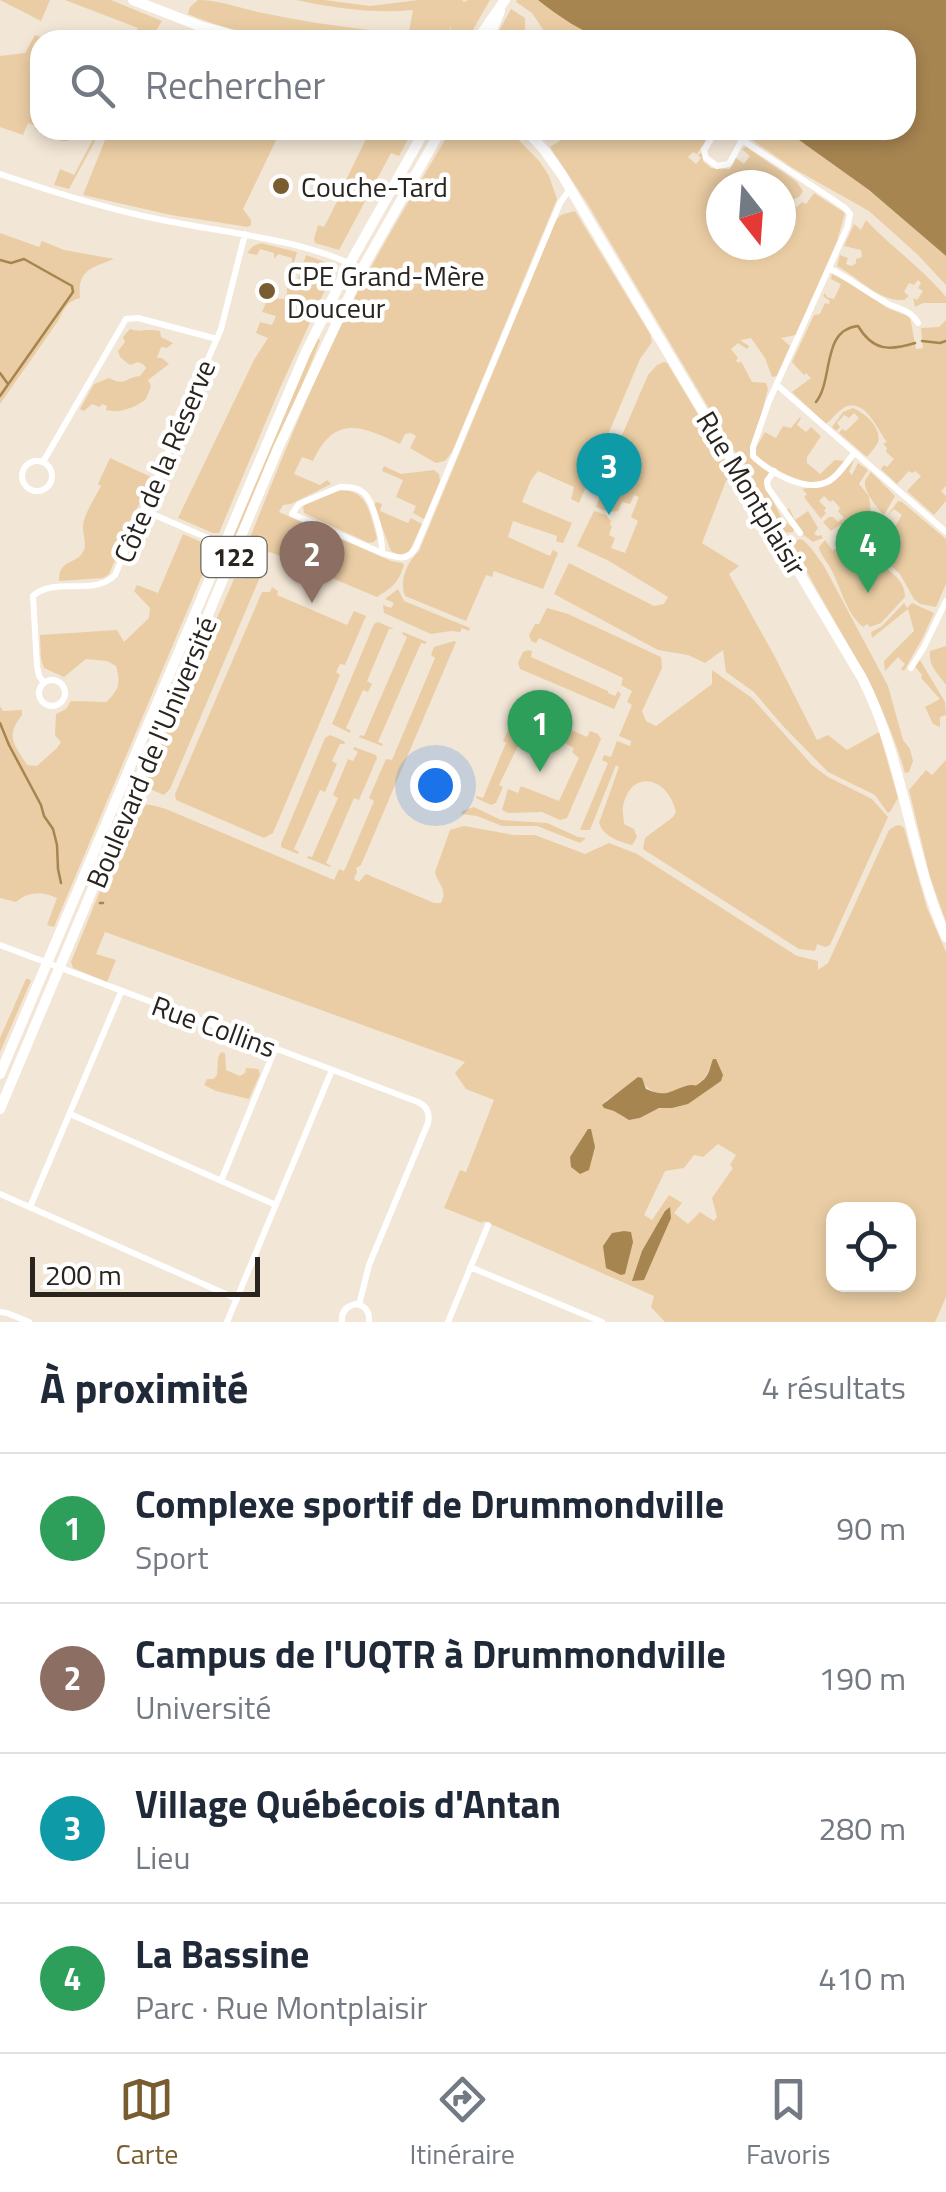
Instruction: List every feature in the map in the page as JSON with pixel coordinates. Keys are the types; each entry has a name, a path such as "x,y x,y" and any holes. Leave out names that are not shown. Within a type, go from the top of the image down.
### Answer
{"main road":[{"path":"134,0 214,30"},
{"path":"484,30 503,3"},
{"path":"492,30 503,3"},
{"name":"Boulevard de l'Université","path":"0,1074 305,354 350,263 419,140"},
{"name":"Boulevard de l'Université","path":"0,1109 280,446 362,268 435,140"},
{"name":"Rue Montplaisir","path":"535,140 570,189 862,678 889,742 924,877 946,937"}],"street":[{"path":"710,140 704,150 706,158 717,166 729,164 742,140 848,212 848,224 777,385 752,453 754,459 774,472 806,485 831,480 854,452"},
{"path":"0,174 120,211 292,244 362,268"},
{"path":"382,553 370,502 356,488 331,489 294,509 292,514 382,553 402,559 410,556 531,269 570,189"},
{"name":"Côte de la Réserve","path":"44,684 36,666 33,596 41,589 112,579 223,324 245,234"},
{"path":"829,268 888,304 910,312 918,323"},
{"path":"43,462 126,319 138,318 217,339"},
{"path":"777,385 946,532"},
{"path":"34,462 43,462 50,469 52,480 42,490 31,490 22,480 23,470 34,462"},
{"path":"774,472 767,482 768,488 800,533"},
{"path":"143,510 224,545"},
{"path":"910,668 946,601"},
{"name":"Côte de la Réserve","path":"52,680 60,683 66,694 62,702 50,706 43,702 40,694 44,684 52,680"},
{"path":"122,786 135,792"},
{"name":"Rue Collins","path":"0,945 418,1102 427,1110 428,1123 370,1264 360,1305"},
{"path":"30,1208 120,992"},
{"path":"221,1181 276,1049"},
{"path":"228,1322 332,1070"},
{"path":"70,1114 276,1204"},
{"path":"0,1194 237,1299"},
{"path":"448,1322 488,1226"},
{"path":"470,1267 602,1322"},
{"path":"342,1322 345,1309 352,1305 360,1305 368,1312 369,1322"},
{"path":"1,1312 30,1322"}],"shaded area":[{"path":"0,0 50,0 41,21"},
{"path":"65,0 111,0 162,21 156,30 138,28"},
{"path":"198,0 216,2 373,30 240,30 188,14"},
{"path":"296,0 370,6 419,0 490,0 473,30 451,30 450,25 450,30 409,30 413,10 354,10"},
{"path":"538,0 584,30 543,30 532,13 516,2"},
{"path":"538,0 946,0 946,256 869,190 799,140 916,140 916,30 584,30"},
{"path":"511,9 525,18 525,30 499,30"},
{"path":"30,44 30,124 23,135 0,127 0,56 25,53"},
{"path":"96,140 69,189 54,185 60,169 74,175"},
{"path":"105,140 276,140 243,209 251,220 248,227 83,195"},
{"path":"366,140 408,140 399,156 391,153 339,250 315,243 314,239 318,225 324,227 342,192 336,188 339,182 344,184"},
{"path":"445,140 519,140 549,176 557,199 445,461 436,463 410,448 416,436 411,433 405,434 400,444 361,429 340,430 321,446 313,461 302,457 294,474 320,485 327,480 331,484 283,505 279,512 402,563 399,577 377,597 270,552 260,556 251,571 239,574 242,569 238,567 308,397 378,255"},
{"path":"561,140 706,140 697,154 693,152 688,157 696,164 702,153 703,161 711,168 730,169 736,158 744,164 750,156 742,149 746,147 780,170 706,170 706,260 796,260 796,206 806,204 814,193 845,213 837,241 796,335 781,338 790,346 777,376 772,377 751,338 740,340 749,346 747,349 738,343 731,349 752,382 766,383 768,389 750,457 770,472 764,485 793,532 783,533 550,147"},
{"path":"752,140 799,140 869,190 946,256 946,285 869,211"},
{"path":"796,181 803,191 796,198"},
{"path":"575,211 652,342 640,359 579,503 571,499 574,487 538,471 531,480 522,502 572,523 563,543 556,541 557,536 513,521 508,537 550,556 553,550 558,553 543,589 494,571 492,577 486,575 466,621 405,596 404,577 419,551 556,220"},
{"path":"866,220 937,286 946,303 915,307 913,298 917,300 923,291 918,288 918,280 914,285 909,283 904,292 909,296 895,300 877,293 837,266 840,255 848,258 846,264 852,266 862,257 861,250 844,246 854,224 861,230"},
{"path":"0,233 39,247 42,241 64,250 114,259 83,276 80,298 66,306 0,404"},
{"path":"261,243 297,252 294,263 292,258 278,254 274,259 274,253 260,249 257,255 247,253"},
{"path":"306,255 336,266 219,533 213,533 178,518 268,338 256,333 260,322 272,325 276,316 262,312 268,298 284,299 287,287 297,289 298,284 288,281 298,280"},
{"path":"832,274 887,308 910,317 916,349 923,348 921,328 939,327 946,320 946,486 941,491 946,501 934,515 907,491 921,476 909,471 897,484 881,469 894,459 886,452 883,444 887,442 865,411 852,405 845,407 826,424 792,392 811,378 792,362 814,315 820,314 825,303 829,304 823,296 825,293 834,299 841,284 831,279"},
{"path":"130,329 160,331 161,337 173,343 161,347 157,358 169,364 148,380 151,386 146,399 138,405 116,411 106,410 107,406 102,404 80,409 94,384 109,378 126,381 140,376 146,368 138,362 130,365 120,357 123,337"},
{"path":"317,338 320,340 312,361 226,564 221,562"},
{"path":"664,362 735,476 726,481 702,543 739,566 729,574 817,740 828,735 847,750 879,732 898,798 888,813 875,795 828,772 754,692 726,672 723,650 705,663 688,655 658,650 554,594 569,563 654,606 664,604 668,597 577,546 594,511 611,521 609,535 615,538 611,548 625,553 638,521 631,517 639,497 634,495 630,504 622,502 618,511 608,512 596,507 598,491 648,375"},
{"path":"853,408 867,417 879,437 867,457 839,433 859,418 854,413 849,418 844,415 836,431 832,427 843,412"},
{"path":"800,417 797,425 806,432 811,427 821,436 807,463 820,474 835,460 844,461 818,483 779,471 755,456 765,432 776,438 783,426 791,428"},
{"path":"110,458 151,477 109,574 103,578 59,581 62,568 84,550 84,520"},
{"path":"854,460 849,472 852,475 858,463 868,470 859,484 869,496 871,512 893,530 902,515 894,509 887,516 898,501 902,502 946,539 946,584 936,607 914,599 900,574 879,555 859,528 840,525 831,531 823,522 829,517 838,522 844,518 833,500 830,502 824,496 819,501 826,508 821,519 804,497 807,494 802,489 831,484"},
{"path":"384,466 401,474 434,470 439,474 440,481 424,519 413,513 416,506 396,497 403,480 382,471"},
{"path":"871,472 895,496 884,515 866,489 865,481"},
{"path":"338,490 362,498 377,538 374,542 304,513 305,504"},
{"path":"376,502 382,504 380,511 408,523 411,518 422,524 409,552 399,555 391,551 374,506"},
{"path":"789,508 795,520 808,511 818,528 814,534 823,538 813,542 801,533"},
{"path":"839,530 849,530 858,536 902,585 905,597 881,623 863,627 857,621 821,553 819,547 825,540 854,573 858,571 840,545 845,538"},
{"path":"183,534 208,545 212,552 54,927 47,925 57,898 36,893 16,902 0,898 0,706 3,711 22,710 13,740 27,765 37,766 61,742 55,735 56,714 71,701 106,702 118,682 116,666 107,661 86,659 64,677 44,668 40,635 117,630 124,642 149,618 150,608 134,591 137,585 158,593"},
{"path":"799,539 824,566 888,686 913,761 909,772 905,773 869,684 793,545"},
{"path":"257,568 263,570 170,789 164,795 150,789 147,781 152,767 234,579 247,578"},
{"path":"272,587 277,595 347,625 354,611 366,616 345,665 340,664 336,672 340,675 273,833 264,838 176,800 175,794 262,592 270,592"},
{"path":"398,589 404,601 470,628 469,631 462,628 460,632 431,634 384,613 383,605 391,608 394,603 385,599"},
{"path":"904,603 907,608 912,603 934,613 904,671 901,669 905,664 898,657 885,671 884,661 914,631 908,609 872,638 871,632"},
{"path":"547,608 661,657 662,668 642,711 646,721 656,726 712,684 712,670 752,698 812,765 872,799 888,817 830,945 817,944 815,951 799,949 643,849 645,838 676,812 672,800 658,784 641,782 627,795 624,824 634,829 637,837 632,845 608,835 599,823 619,767 616,765 590,830 580,830 608,763 602,760 604,755 611,757 617,741 630,746 631,741 619,736 632,705 627,702 632,691 621,685 623,678 539,638 536,643 531,641 529,635"},
{"path":"378,622 394,629 389,629 367,681 372,684 368,692 363,690 346,728 350,733 332,724"},
{"path":"403,632 427,642 421,643 378,742 382,746 359,737 364,736 407,637"},
{"path":"456,642 361,865 356,868 354,879 359,882 366,874 441,903 443,890 435,872 450,830 464,826 535,835 585,854 609,843 637,854 797,956 818,961 818,970 828,963 889,830 900,825 904,828 927,908 946,952 946,1297 935,1322 665,1322 651,1307 654,1296 484,1221 444,1208 460,1170 466,1172 494,1100 466,1089 455,1073 465,1062 105,932 96,954 116,960 107,982 73,968 71,962 133,810 140,805 166,809 334,880 339,869 344,871 346,867 374,801 369,798 386,759 392,760 435,658 431,655 434,647","holes":["716,1059 722,1075 702,1094 635,1119 620,1115 605,1101 633,1081 664,1094 698,1084","718,1144 736,1155 730,1165 733,1168 712,1198 717,1217 714,1221 700,1212 688,1224 674,1213 682,1203 669,1195 652,1220 644,1215 665,1171 684,1168 694,1155 703,1157"]},
{"path":"946,646 946,685 934,670 930,651"},
{"path":"528,650 532,651 531,657 608,693 615,696 618,691 621,694 614,709 520,669 518,663"},
{"path":"920,660 945,702 946,715 940,717 940,727 933,724 925,707 940,699 914,665"},
{"path":"513,718 528,725 499,785 503,787 496,803 491,805 476,796 483,798"},
{"path":"567,728 587,737 590,731 601,739 567,818 502,810 508,789 518,793 521,786 559,801 579,758 572,752 574,748 561,741"},
{"path":"330,735 345,744 340,744 332,761 337,764 325,792 320,790 294,849 298,854 281,844 325,738"},
{"path":"354,747 377,758 359,800 354,798 326,863 330,867 307,858 312,857 338,798 333,795 348,759 353,761 358,752"},
{"path":"946,760 946,922 930,877 909,790 926,770 932,775"},
{"path":"474,807 501,820 547,823 586,838 580,843 537,826 502,826 461,814"},
{"path":"26,979 31,981 0,1052 0,1038"},
{"path":"221,1052 225,1053 226,1070 240,1076 246,1068 258,1069 260,1074 249,1099 204,1085 217,1075"},
{"path":"713,1059 723,1075 721,1081 688,1104 659,1108 629,1120 602,1105 638,1077 646,1089 659,1093 696,1085 706,1077"},
{"path":"588,1129 595,1147 589,1170 580,1174 571,1167 570,1157"},
{"path":"670,1207 671,1218 644,1280 632,1281 642,1251"},
{"path":"631,1232 633,1242 625,1274 621,1275 606,1268 603,1246 612,1233"}],"waterway":[{"path":"0,260 11,263 24,259 72,286 73,292 0,396"},
{"path":"816,402 833,346 846,329 858,326 882,347 915,343"},
{"path":"922,341 946,341"},
{"path":"0,373 8,384"},
{"path":"0,723 53,829 61,883"}],"place":[{"name":"Couche-Tard","path":"281,186"},
{"name":"CPE Grand-Mère Douceur","path":"267,291"},
{"name":"Village Québécois d'Antan","path":"609,515"},
{"name":"La Bassine","path":"868,593"},
{"name":"Campus de l'UQTR à Drummondville","path":"312,603"},
{"name":"Complexe sportif de Drummondville","path":"540,772"}]}
